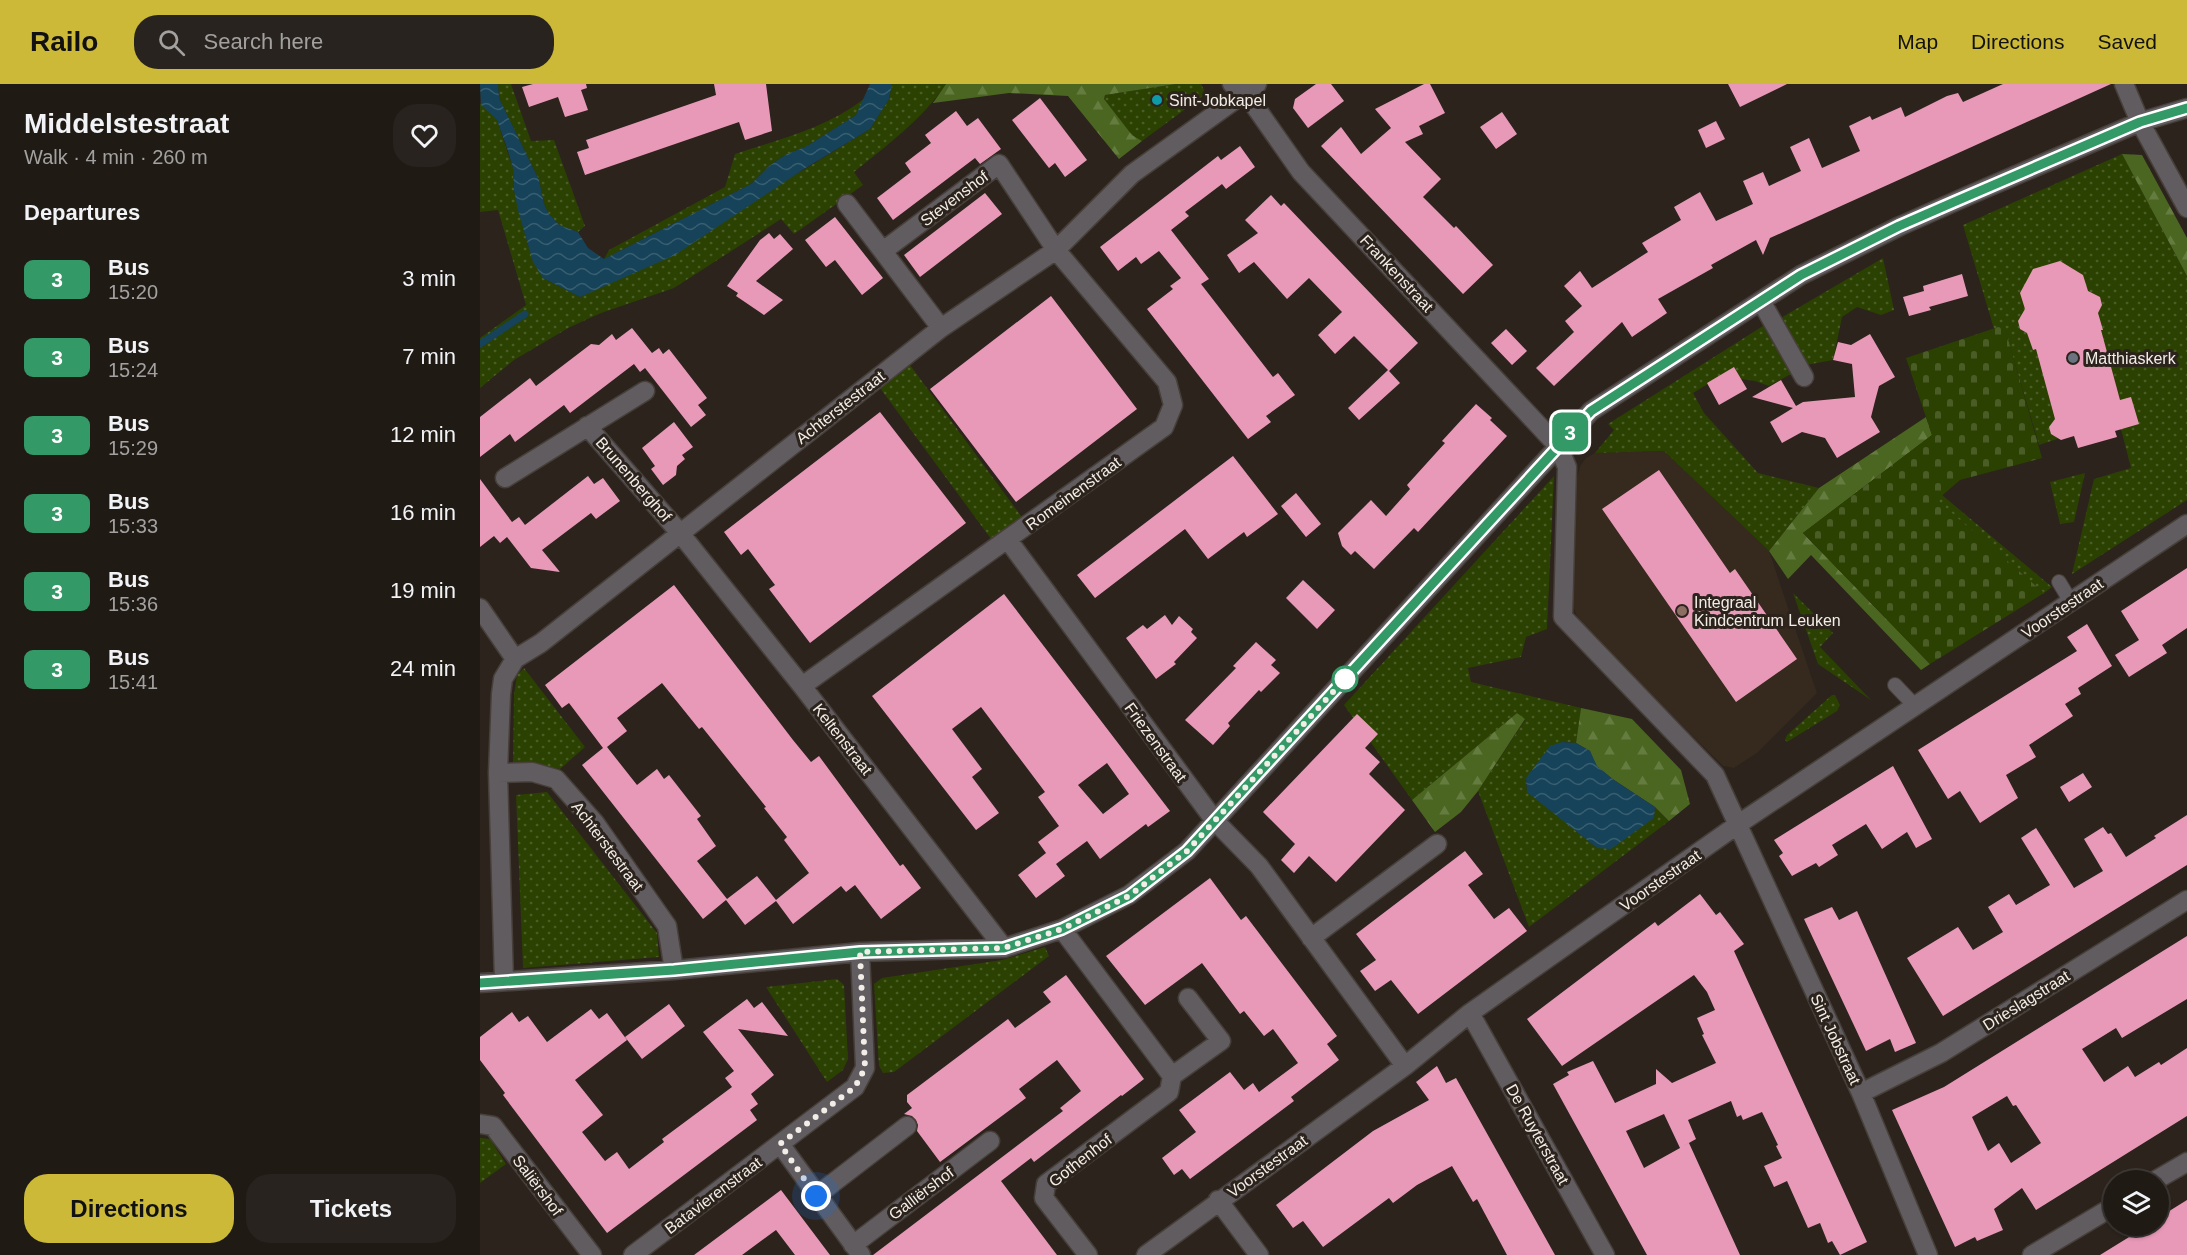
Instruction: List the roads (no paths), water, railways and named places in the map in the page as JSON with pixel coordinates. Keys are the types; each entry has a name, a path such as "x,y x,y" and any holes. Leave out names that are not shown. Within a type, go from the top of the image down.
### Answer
{"street":[{"path":"2124,84 2140,122 2187,208"},
{"name":"Achterstestraat","path":"515,659 541,643 941,328 1056,250 1132,174 1245,87"},
{"name":"Frankenstraat","path":"1245,87 1301,172 1558,446"},
{"path":"480,983 674,970 860,952 1004,948 1062,929 1129,896 1187,851 1591,411 1801,275 1899,226 2140,122 2187,108"},
{"name":"Stevenshof","path":"883,251 999,164 1056,250"},
{"path":"847,204 941,328"},
{"name":"Romeinenstraat","path":"802,686 1164,428 1173,405 1167,382 1056,250"},
{"path":"1761,301 1803,377"},
{"name":"Brunenberghof","path":"505,478 645,391"},
{"name":"Brunenberghof","path":"587,426 680,532"},
{"name":"Sint Jobstraat","path":"1558,446 1567,467 1563,617 1715,775 1861,1093 1928,1255"},
{"name":"Voorstestraat","path":"1146,1255 1218,1200 1405,1066 1470,1013 1737,825 2187,524"},
{"name":"Keltenstraat","path":"680,532 1004,948"},
{"name":"Friezenstraat","path":"1008,540 1215,821 1259,866 1405,1066"},
{"path":"480,608 515,659 503,679 498,773 504,981"},
{"name":"Achterstestraat","path":"498,773 532,772 556,779 595,823 668,926 674,970"},
{"path":"1311,938 1437,844"},
{"name":"Drieslagstraat","path":"1861,1093 1941,1053 2187,900"},
{"path":"1062,929 1172,1077"},
{"name":"Batavierenstraat","path":"633,1255 855,1087 865,1068 860,952"},
{"name":"Gothenhof","path":"1088,1255 1044,1198 1046,1184 1169,1092 1172,1077 1221,1041 1188,998"},
{"name":"De Ruyterstraat","path":"1470,1013 1605,1255"},
{"name":"Saliërshof","path":"480,1124 493,1126 592,1255"},
{"path":"816,1196 907,1126"},
{"name":"Galliërshof","path":"780,1144 857,1250 990,1141"},
{"path":"2169,1172 2187,1162"},
{"path":"1218,1200 1259,1255"},
{"path":"2032,1255 2103,1213"}],"lane":[{"path":"2059,582 2070,602"},
{"path":"1895,685 1915,706"}],"water":[{"path":"480,84 498,84 499,98 539,180 544,204 549,214 559,225 578,232 588,248 604,259 751,184 769,166 785,155 807,146 856,115 870,84 892,84 889,99 870,129 804,169 675,255 580,297 543,278 533,262 518,210 513,168 508,151 497,120 481,105"},
{"path":"1562,742 1576,743 1590,751 1597,766 1655,807 1654,818 1611,849 1597,848 1527,792 1526,778 1550,746"}],"waterway":[{"path":"480,344 525,314"}],"place":[{"name":"Sint-Jobkapel","path":"1157,100"},
{"name":"Matthiaskerk","path":"2073,358"},
{"name":"Integraal Kindcentrum Leuken","path":"1682,611"}]}
